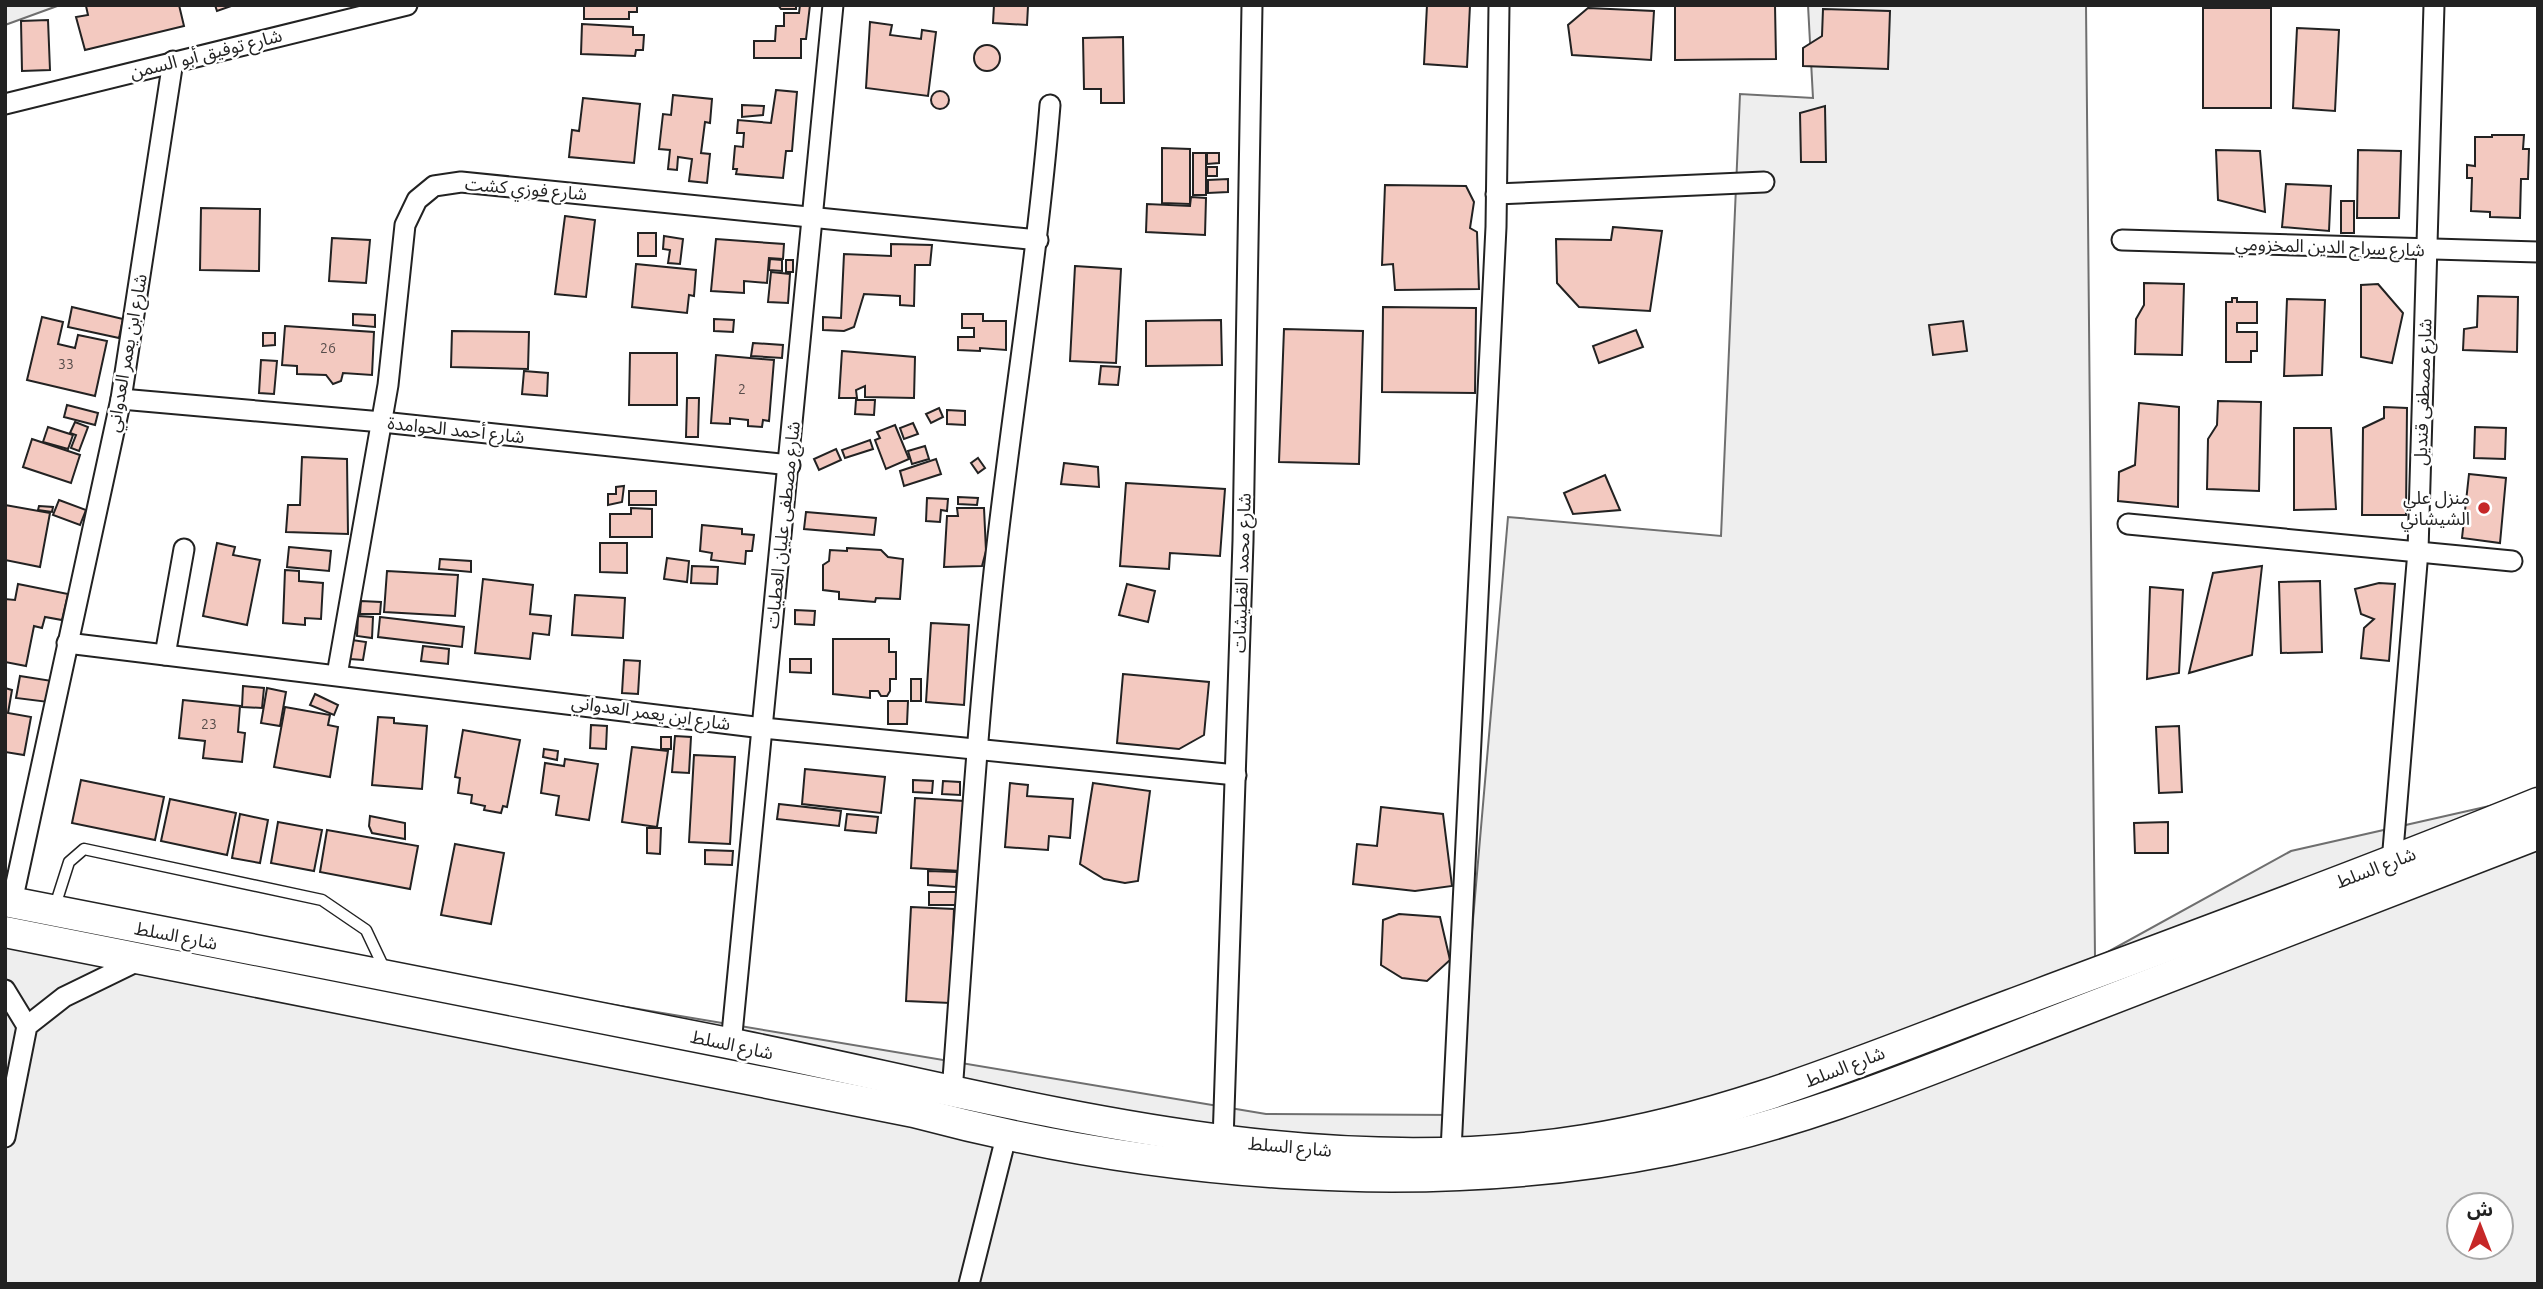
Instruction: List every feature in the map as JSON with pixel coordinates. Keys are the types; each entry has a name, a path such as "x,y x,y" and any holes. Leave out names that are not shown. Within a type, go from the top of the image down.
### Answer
{"main road":[{"name":"شارع السلط","path":"8,902 731,1044 952,1092 1223,1140 1324,1151 1451,1151 1590,1140 1765,1098 2392,862 2538,803"},
{"name":"شارع السلط","path":"5,932 914,1112 1006,1137 1230,1168 1370,1177 1527,1171 1668,1150 1749,1132 1922,1072 2538,834"}],"street":[{"name":"شارع توفيق أبو السمن","path":"5,104 407,5"},
{"name":"شارع مصطفى عليان العطيات","path":"731,1044 790,465 810,216 833,5"},
{"name":"شارع محمد القطيشات","path":"1223,1140 1243,541 1252,5"},
{"path":"1451,1151 1496,194 1500,5"},
{"name":"شارع مصطفى قنديل","path":"2392,862 2418,551 2434,5"},
{"name":"شارع ابن يعمر العدواني","path":"8,902 121,399 173,61"},
{"path":"952,1092 997,546 1038,240 1050,104"},
{"name":"شارع فوزي كشت","path":"337,675 395,343 405,225 417,200 434,186 461,182 1038,240"},
{"path":"1496,194 1764,183"},
{"name":"شارع سراج الدين المخزومي","path":"2122,240 2538,252"},
{"name":"شارع أحمد الحوامدة","path":"121,399 382,422 790,465"},
{"path":"2128,524 2512,561"},
{"path":"165,655 184,549"},
{"name":"شارع ابن يعمر العدواني","path":"67,643 763,728 1236,775"},
{"path":"5,1137 27,1026 55,1003 87,984 143,959"},
{"path":"5,990 27,1026"},
{"path":"969,1284 1006,1137"}],"lane":[{"path":"54,911 69,862 84,849 322,900 366,930 389,978"}],"shaded area":[{"path":"5,5 60,5 5,25"},
{"path":"1808,5 2086,5 2095,959 2291,851 2538,795 2538,1284 5,1284 5,903 1266,1114 1456,1115 1508,517 1721,536 1740,94 1813,98"}],"building":[{"path":"179,5 184,26 85,50 76,17 88,15 86,6"},
{"path":"215,5 234,5 217,11"},
{"path":"584,5 637,5 637,12 629,12 629,19 584,19"},
{"path":"778,5 796,5 796,9 781,9"},
{"path":"800,5 810,5 806,39 801,39 801,58 754,58 754,41 775,41 776,26 784,26 784,13 799,13"},
{"path":"994,5 1028,6 1027,25 993,23"},
{"path":"1427,5 1470,5 1467,67 1424,64"},
{"path":"1675,5 1775,5 1776,59 1675,60"},
{"path":"1588,8 1654,11 1651,60 1572,55 1568,25"},
{"path":"2203,8 2271,8 2271,108 2203,108"},
{"path":"1823,9 1890,11 1888,69 1803,66 1803,48 1822,36"},
{"path":"48,20 50,70 22,71 21,21"},
{"path":"870,22 892,25 890,35 921,39 922,30 936,32 928,96 866,88"},
{"path":"582,24 633,27 633,35 644,35 643,50 636,50 635,56 581,54"},
{"path":"2297,28 2339,30 2335,111 2293,108"},
{"path":"1123,37 1124,103 1101,103 1101,89 1084,89 1083,38"},
{"path":"987,45 996,49 1000,58 996,67 987,71 978,67 974,58 978,49"},
{"path":"776,90 797,92 792,151 786,151 783,178 736,174 737,169 733,169 735,146 743,147 744,133 737,133 738,120 771,123"},
{"path":"940,91 946,94 949,100 946,106 940,109 934,106 931,100 934,94"},
{"path":"673,95 712,99 710,123 705,122 701,153 710,154 707,183 689,181 692,159 678,157 677,170 668,169 670,150 659,149 663,114 671,115"},
{"path":"583,98 640,104 634,163 569,157 572,130 579,131"},
{"path":"742,105 764,106 763,115 742,117"},
{"path":"1825,106 1826,162 1801,162 1800,113"},
{"path":"2524,135 2523,149 2529,149 2528,179 2521,179 2520,218 2490,217 2490,212 2471,211 2472,178 2467,178 2467,165 2475,166 2475,137"},
{"path":"1162,148 1190,149 1190,204 1162,203"},
{"path":"2216,150 2260,151 2265,212 2218,200"},
{"path":"2358,150 2401,151 2399,218 2357,218"},
{"path":"1193,153 1206,153 1206,195 1193,195"},
{"path":"1207,153 1219,153 1219,163 1207,164"},
{"path":"1207,167 1217,167 1217,176 1207,176"},
{"path":"1228,179 1228,192 1208,193 1208,180"},
{"path":"2286,184 2331,186 2329,231 2282,227"},
{"path":"1385,185 1466,186 1474,202 1470,228 1477,232 1479,289 1395,290 1393,264 1382,265"},
{"path":"1191,197 1206,198 1205,235 1146,232 1147,204 1190,206"},
{"path":"2341,201 2354,201 2354,233 2341,233"},
{"path":"201,208 260,209 259,271 200,270"},
{"path":"565,216 595,220 586,297 555,294"},
{"path":"1613,227 1662,231 1650,311 1579,307 1557,283 1556,239 1611,240"},
{"path":"638,233 656,233 656,256 638,256"},
{"path":"664,236 683,239 680,264 668,263 670,250 663,249"},
{"path":"332,238 370,240 366,283 329,281"},
{"path":"716,239 784,244 783,259 769,258 767,283 744,281 744,293 711,291"},
{"path":"891,244 932,245 930,265 915,265 914,306 900,305 900,296 864,294 854,327 844,331 823,330 823,317 841,318 844,254 891,256"},
{"path":"770,259 782,260 782,271 769,270"},
{"path":"786,260 793,260 793,272 786,272"},
{"path":"636,264 696,270 694,296 689,295 687,313 632,307"},
{"path":"1075,266 1121,269 1116,363 1070,361"},
{"path":"771,272 790,274 788,303 768,302"},
{"path":"2144,283 2184,284 2182,355 2135,354 2136,319 2144,305"},
{"path":"2378,284 2403,313 2392,363 2361,357 2361,285"},
{"path":"2478,296 2518,297 2517,352 2463,350 2464,329 2477,327"},
{"path":"2232,298 2237,298 2237,302 2257,302 2257,323 2237,323 2237,332 2257,332 2257,351 2251,351 2251,362 2226,362 2226,302 2232,302"},
{"path":"2287,299 2325,300 2322,375 2284,376"},
{"path":"72,307 123,319 119,338 68,327"},
{"path":"1383,307 1476,308 1475,393 1382,392"},
{"path":"353,314 375,315 375,327 353,325"},
{"path":"962,314 983,314 983,321 1006,321 1006,350 958,350 958,337 974,337 974,328 962,328"},
{"path":"42,317 63,322 58,344 75,348 78,335 107,341 95,396 27,380"},
{"path":"714,319 734,320 733,332 714,331"},
{"path":"1221,320 1222,365 1146,366 1146,321"},
{"path":"1963,321 1967,351 1933,355 1929,325"},
{"path":"285,326 374,332 372,375 343,373 341,381 333,384 326,375 297,374 297,366 282,365"},
{"path":"1284,329 1363,331 1359,464 1279,462"},
{"path":"1636,330 1643,347 1599,363 1593,346"},
{"path":"452,331 529,332 528,369 451,367"},
{"path":"263,333 275,333 275,345 263,346"},
{"path":"753,343 783,345 782,358 751,356"},
{"path":"842,351 915,357 914,398 865,397 865,386 856,390 857,398 839,398"},
{"path":"630,353 677,353 677,405 629,405"},
{"path":"716,355 774,360 769,421 763,420 762,427 748,426 748,420 730,418 730,424 711,423"},
{"path":"261,360 277,361 274,394 259,393"},
{"path":"1101,366 1120,367 1118,385 1099,384"},
{"path":"524,371 548,373 547,396 522,394"},
{"path":"687,398 699,398 698,437 686,437"},
{"path":"856,400 875,400 874,415 855,414"},
{"path":"2218,401 2261,402 2259,491 2207,489 2208,439 2217,425"},
{"path":"2139,403 2179,407 2178,507 2118,501 2119,472 2135,465"},
{"path":"67,405 98,413 95,425 64,417"},
{"path":"2384,407 2407,408 2406,515 2362,515 2363,428 2384,418"},
{"path":"939,408 943,417 931,423 926,414"},
{"path":"947,410 965,411 965,425 947,424"},
{"path":"75,422 88,427 79,451 71,448 76,435 70,433"},
{"path":"913,423 918,434 904,439 900,428"},
{"path":"895,425 909,459 886,469 875,440 880,438 877,432"},
{"path":"48,427 73,435 68,449 43,442"},
{"path":"2475,427 2506,428 2505,459 2474,458"},
{"path":"2294,428 2331,428 2336,509 2294,510"},
{"path":"32,439 80,455 71,483 23,467"},
{"path":"870,440 873,449 845,458 842,450"},
{"path":"925,446 929,459 912,464 908,451"},
{"path":"836,449 841,460 819,470 814,459"},
{"path":"302,457 347,459 348,534 286,532 288,505 300,505"},
{"path":"978,458 985,468 978,473 971,463"},
{"path":"936,459 941,474 904,486 900,471"},
{"path":"1064,463 1098,467 1099,487 1061,484"},
{"name":"منزل علي الشيشاني","path":"2469,474 2506,478 2500,543 2462,538"},
{"path":"1605,475 1620,510 1573,514 1564,493"},
{"path":"1126,483 1225,489 1220,556 1170,553 1169,569 1120,566"},
{"path":"624,486 622,502 608,505 608,494 616,494 616,487"},
{"path":"629,491 656,491 656,505 629,505"},
{"path":"958,497 978,498 977,505 958,504"},
{"path":"927,498 948,499 947,511 941,510 940,522 926,521"},
{"path":"59,500 86,510 80,525 53,515"},
{"path":"5,505 50,513 40,567 5,560"},
{"path":"39,506 53,507 52,512 38,510"},
{"path":"631,508 652,509 652,537 610,537 610,514 631,514"},
{"path":"957,508 984,508 986,551 982,566 944,567 947,516 958,516"},
{"path":"806,512 876,518 874,535 804,529"},
{"path":"702,525 742,529 742,534 754,535 752,551 746,551 745,564 711,560 712,553 700,551"},
{"path":"217,543 235,547 233,555 260,560 247,625 203,616"},
{"path":"600,543 627,543 627,573 600,572"},
{"path":"289,547 331,551 329,571 287,567"},
{"path":"847,548 881,550 888,557 903,559 900,599 876,598 875,602 839,599 839,592 823,590 823,565 829,561 830,550 847,551"},
{"path":"667,558 689,561 687,582 664,579"},
{"path":"440,559 471,561 471,572 439,569"},
{"path":"692,566 718,567 717,584 691,583"},
{"path":"2262,566 2252,655 2189,673 2213,573"},
{"path":"285,570 299,571 299,581 323,583 321,619 305,618 305,625 283,623"},
{"path":"387,571 458,575 455,616 384,612"},
{"path":"483,579 533,585 530,614 551,616 549,635 533,633 530,659 475,653"},
{"path":"2320,581 2322,652 2281,653 2279,582"},
{"path":"2379,583 2395,584 2389,661 2361,658 2364,628 2374,619 2361,614 2355,589"},
{"path":"18,584 68,594 62,620 45,617 42,628 34,626 26,666 5,662 5,599 15,600"},
{"path":"1127,584 1155,591 1148,622 1119,615"},
{"path":"2150,587 2183,590 2179,673 2147,679"},
{"path":"575,595 625,598 623,638 572,635"},
{"path":"361,601 381,602 380,614 360,614"},
{"path":"795,610 815,611 814,625 795,624"},
{"path":"358,616 373,617 372,638 357,636"},
{"path":"380,617 464,627 462,647 378,637"},
{"path":"931,623 969,625 964,705 926,702"},
{"path":"833,639 889,639 889,652 896,652 896,679 890,679 887,696 881,696 878,691 870,691 870,698 833,694"},
{"path":"352,640 366,642 363,660 350,659"},
{"path":"423,646 449,649 448,664 421,661"},
{"path":"790,659 811,659 811,673 790,672"},
{"path":"624,660 640,661 638,694 622,693"},
{"path":"1123,674 1209,682 1204,735 1179,749 1117,743"},
{"path":"20,676 52,681 48,702 16,698"},
{"path":"911,679 921,679 921,701 911,701"},
{"path":"243,686 264,688 262,708 242,707"},
{"path":"5,688 12,690 8,713 31,717 24,755 5,752"},
{"path":"267,688 286,692 280,726 261,723"},
{"path":"315,694 338,705 334,715 310,705"},
{"path":"183,700 240,706 238,732 245,733 242,762 203,758 205,741 179,738"},
{"path":"888,701 908,701 907,724 888,724"},
{"path":"285,707 330,715 328,725 338,727 330,777 274,767"},
{"path":"378,717 394,718 394,723 427,726 422,789 372,785"},
{"path":"591,725 607,726 606,749 590,748"},
{"path":"2179,726 2182,792 2159,793 2156,727"},
{"path":"463,730 520,740 507,807 503,806 501,813 484,810 485,806 471,803 472,795 458,793 460,778 455,777"},
{"path":"675,736 691,737 689,773 672,772"},
{"path":"661,737 671,737 671,749 661,749"},
{"path":"632,747 668,751 657,827 622,822"},
{"path":"544,749 558,751 557,760 543,757"},
{"path":"694,755 735,757 730,844 689,842"},
{"path":"565,759 598,764 589,820 556,815 559,796 541,793 545,763 564,766"},
{"path":"805,769 885,777 881,813 802,804"},
{"path":"81,780 164,797 155,840 72,823"},
{"path":"913,780 933,781 932,793 913,792"},
{"path":"943,781 960,782 960,795 942,794"},
{"path":"1010,783 1028,785 1027,796 1073,799 1070,838 1049,836 1048,850 1005,847"},
{"path":"1093,783 1150,791 1138,881 1125,883 1104,879 1080,864"},
{"path":"915,798 964,801 961,871 911,868"},
{"path":"170,799 236,813 227,855 161,841"},
{"path":"779,804 841,811 839,826 777,819"},
{"path":"1381,807 1443,814 1452,886 1415,891 1353,884 1357,844 1377,846"},
{"path":"240,814 268,820 260,863 232,858"},
{"path":"847,814 878,817 876,833 845,830"},
{"path":"370,816 405,823 405,839 372,833 369,826"},
{"path":"278,822 322,830 314,871 271,863"},
{"path":"2168,822 2168,853 2135,853 2134,823"},
{"path":"647,828 661,828 660,854 647,853"},
{"path":"327,830 418,846 410,889 320,872"},
{"path":"455,844 504,853 491,924 441,915"},
{"path":"705,850 733,851 732,865 705,864"},
{"path":"928,871 957,872 956,887 928,885"},
{"path":"929,892 958,892 958,905 929,905"},
{"path":"911,907 954,909 950,1003 906,1001"},
{"path":"1399,914 1440,917 1450,960 1427,981 1402,978 1381,965 1383,920"}],"place":[{"name":"منزل علي الشيشاني","path":"2484,508"}]}
